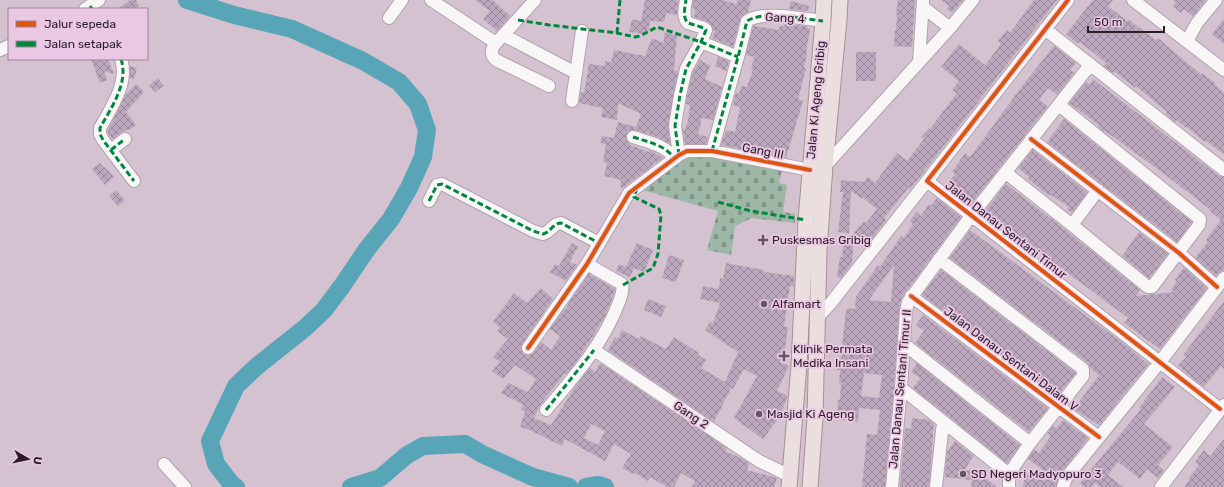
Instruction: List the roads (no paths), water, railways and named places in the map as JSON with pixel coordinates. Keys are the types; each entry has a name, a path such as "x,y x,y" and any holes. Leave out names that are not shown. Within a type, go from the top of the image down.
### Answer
{"main road":[{"name":"Jalan Ki Ageng Gribig","path":"789,481 799,365 805,236 824,0"},
{"name":"Jalan Ki Ageng Gribig","path":"810,487 815,418 819,252 840,0"}],"street":[{"path":"389,18 402,0"},
{"path":"431,0 500,39 576,73"},
{"path":"536,0 493,46 492,57 549,86"},
{"path":"676,156 675,126 686,69 706,30 686,21 684,12 686,0"},
{"path":"825,166 950,28 973,0"},
{"name":"Jalan Danau Sentani Timur","path":"818,317 830,304 1068,0"},
{"path":"1132,0 1224,70"},
{"path":"1187,41 1197,23 1216,0"},
{"path":"919,62 923,4"},
{"path":"923,4 950,28"},
{"name":"Gang 4","path":"738,57 747,21 756,17 775,16 823,21"},
{"path":"1046,29 1224,170"},
{"path":"572,101 582,31"},
{"path":"701,42 738,57 712,151"},
{"path":"121,60 123,69 122,83 100,131 102,140 134,181"},
{"name":"Jalan Danau Sentani Timur II","path":"892,487 906,311 911,296 971,216 1090,65"},
{"path":"1006,173 1148,287 1152,287 1179,253 1199,225 1200,219 1059,105"},
{"path":"633,137 660,146 676,156"},
{"path":"110,150 125,139"},
{"path":"1031,139 1179,253 1221,282 1160,362 1066,478 1063,487"},
{"name":"Gang III","path":"676,156 687,151 712,151 810,170"},
{"path":"528,348 587,264 630,192 676,156"},
{"name":"Jalan Danau Sentani Timur","path":"927,181 1160,362 1222,407"},
{"path":"429,201 436,185 442,184 533,231 542,234 546,233 557,223 561,223 599,243"},
{"path":"1072,225 1098,190"},
{"path":"940,259 1083,369 1082,376 1030,443 1009,474 1009,487"},
{"path":"546,410 594,350 616,310 624,286 587,264"},
{"name":"Jalan Danau Sentani Dalam V","path":"911,296 1098,437"},
{"path":"904,344 1030,443"},
{"name":"Gang 2","path":"594,350 789,481"},
{"path":"901,388 1009,474"},
{"path":"1161,487 1222,407"},
{"path":"936,487 943,422"},
{"path":"164,464 185,487"}],"waterway":[{"path":"187,0 234,15 292,29 363,61 399,82 418,104 427,130 423,157 409,188 391,219 367,249 342,286 324,310 305,328 256,367 236,386 210,441 216,464 233,486 236,487"},
{"path":"351,487 380,478 407,455 423,446 465,444 484,455 533,477 569,487"},
{"path":"586,487 598,485 605,487"}],"place":[{"name":"Puskesmas Gribig","path":"763,240"},
{"name":"Alfamart","path":"764,304"},
{"name":"Klinik Permata Medika Insani","path":"784,356"},
{"name":"Masjid Ki Ageng","path":"759,414"},
{"name":"SD Negeri Madyopuro 3","path":"963,474"}]}
